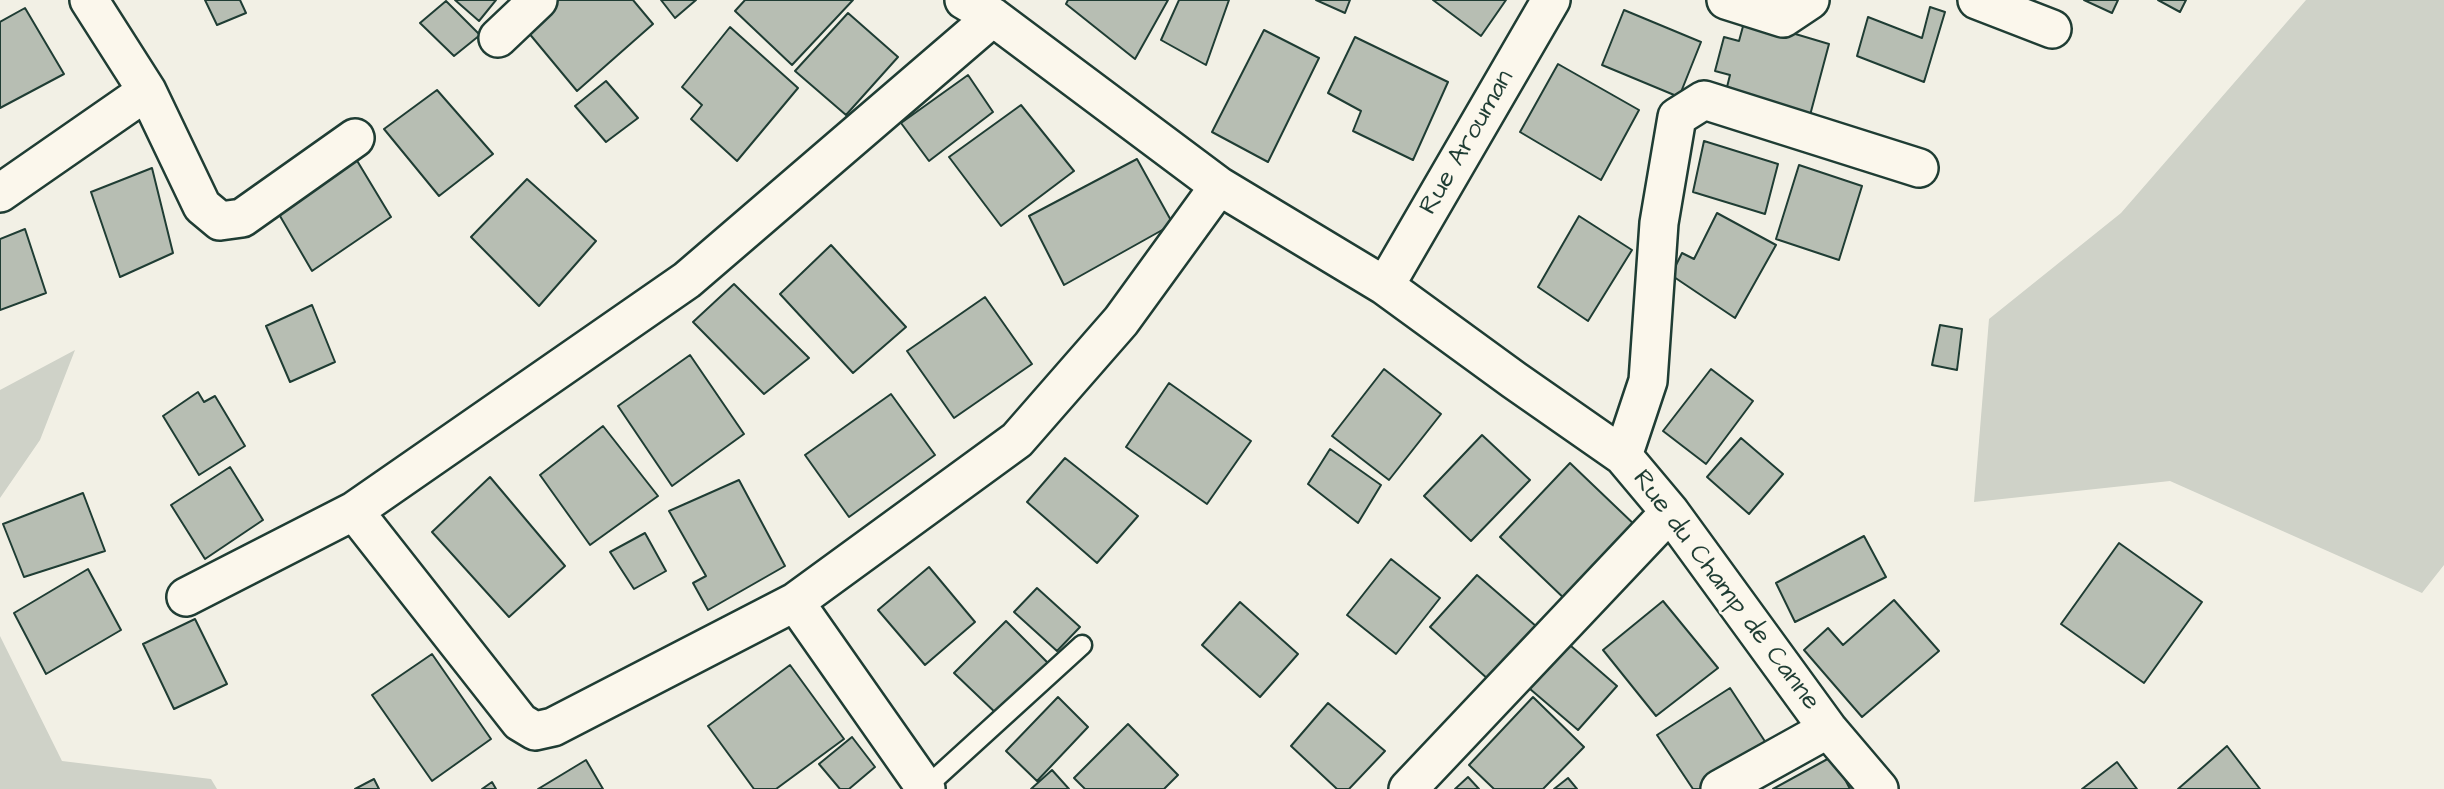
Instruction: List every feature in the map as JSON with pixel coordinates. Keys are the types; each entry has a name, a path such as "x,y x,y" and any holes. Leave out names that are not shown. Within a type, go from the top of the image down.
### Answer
{"street":[{"path":"89,0 147,91 202,206 220,221 242,218 355,138"},
{"path":"498,38 538,0"},
{"name":"Rue Arouman","path":"1385,286 1551,0"},
{"path":"1726,0 1783,18 1810,0"},
{"path":"1977,0 2052,29"},
{"path":"186,597 354,511 687,280 978,8"},
{"name":"Rue du Champ de Canne","path":"978,8 1219,186 1385,286 1623,456 1670,512 1828,729 1879,789"},
{"path":"0,193 147,91"},
{"path":"1623,456 1648,381 1659,223 1677,117 1704,100 1919,168"},
{"path":"354,511 520,722 535,731 553,727 795,602 1017,440 1121,321 1219,186"},
{"path":"1408,789 1670,512"},
{"path":"795,602 925,788"},
{"path":"1720,789 1828,729"}],"lane":[{"path":"925,788 1082,645"}],"shaded area":[{"path":"2306,0 2444,0 2444,565 2422,593 2170,481 1974,502 1989,319 2121,213"},
{"path":"75,350 40,440 0,498 0,390"},
{"path":"0,636 62,761 211,779 217,789 0,789"}],"building":[{"path":"205,0 240,0 246,13 217,25"},
{"path":"455,0 496,0 479,21"},
{"path":"541,0 633,0 653,24 577,91 518,20"},
{"path":"661,0 696,0 675,18"},
{"path":"745,0 853,0 792,65 735,11"},
{"path":"1068,0 1168,0 1135,59 1066,4"},
{"path":"1179,0 1229,0 1206,65 1161,40"},
{"path":"1316,0 1350,0 1345,13"},
{"path":"1433,0 1506,0 1481,36"},
{"path":"2084,0 2118,0 2112,13"},
{"path":"2158,0 2186,0 2180,12"},
{"path":"446,1 480,35 454,56 420,23"},
{"path":"1930,7 1945,12 1924,82 1857,56 1868,17 1922,38"},
{"path":"25,8 64,74 0,108 0,22"},
{"path":"1624,10 1701,42 1679,97 1602,65"},
{"path":"848,13 898,57 846,115 795,71"},
{"path":"1745,19 1829,44 1809,119 1725,95 1730,75 1715,71 1724,37 1739,41"},
{"path":"730,27 798,88 737,161 691,119 702,105 682,87"},
{"path":"1264,30 1319,58 1268,162 1212,132"},
{"path":"1355,37 1448,82 1413,160 1353,131 1361,111 1328,93"},
{"path":"1558,64 1639,110 1601,180 1520,132"},
{"path":"968,75 993,112 929,161 901,123"},
{"path":"606,81 638,118 606,142 575,106"},
{"path":"437,90 493,154 439,196 384,129"},
{"path":"1021,105 1074,171 1001,226 949,157"},
{"path":"1704,141 1778,164 1765,214 1693,192"},
{"path":"353,154 391,217 312,271 273,204"},
{"path":"1137,159 1173,224 1064,285 1029,216"},
{"path":"1799,165 1862,186 1839,260 1776,239"},
{"path":"152,168 173,253 120,277 91,192"},
{"path":"527,179 596,241 539,306 471,237"},
{"path":"1717,213 1776,245 1735,318 1671,275 1682,253 1694,259"},
{"path":"1579,216 1632,250 1588,321 1538,287"},
{"path":"25,229 46,293 0,310 0,239"},
{"path":"831,245 906,327 853,373 780,294"},
{"path":"734,284 809,358 764,394 693,322"},
{"path":"985,297 1032,364 954,418 907,351"},
{"path":"312,305 335,362 290,382 266,326"},
{"path":"1940,325 1962,329 1957,370 1932,365"},
{"path":"690,355 744,434 672,486 618,406"},
{"path":"1384,369 1441,414 1389,480 1332,436"},
{"path":"1711,369 1753,401 1706,464 1663,431"},
{"path":"1169,383 1251,441 1207,504 1126,447"},
{"path":"198,392 204,402 215,396 245,446 199,475 163,416"},
{"path":"891,394 935,455 849,517 805,455"},
{"path":"603,426 658,496 590,545 540,475"},
{"path":"1482,435 1530,480 1471,541 1424,496"},
{"path":"1741,438 1783,474 1749,514 1707,477"},
{"path":"1330,449 1381,485 1358,523 1308,484"},
{"path":"1065,458 1138,516 1097,563 1027,502"},
{"path":"1570,463 1639,529 1569,603 1500,537"},
{"path":"230,467 263,520 205,559 171,505"},
{"path":"490,477 565,566 509,617 432,532"},
{"path":"739,480 785,566 708,610 693,583 706,576 669,511"},
{"path":"83,493 105,551 24,577 3,524"},
{"path":"645,533 666,571 634,589 610,552"},
{"path":"1864,536 1886,577 1795,622 1776,583"},
{"path":"2119,543 2202,602 2144,683 2061,624"},
{"path":"1391,559 1440,598 1396,654 1347,615"},
{"path":"929,567 975,622 925,665 878,610"},
{"path":"88,569 121,630 46,674 14,613"},
{"path":"1477,575 1537,627 1489,680 1430,627"},
{"path":"1037,588 1080,627 1057,651 1014,612"},
{"path":"1894,600 1939,651 1862,717 1804,650 1828,628 1843,645"},
{"path":"1663,601 1718,668 1656,716 1603,650"},
{"path":"1240,602 1298,654 1260,697 1202,645"},
{"path":"195,619 227,684 174,709 143,644"},
{"path":"1006,621 1050,665 999,716 954,673"},
{"path":"1556,633 1617,686 1578,730 1516,677"},
{"path":"432,654 491,739 432,781 372,695"},
{"path":"790,665 844,739 776,789 754,789 708,726"},
{"path":"1730,688 1768,746 1700,789 1693,789 1657,735"},
{"path":"1058,697 1088,727 1037,781 1006,751"},
{"path":"1533,697 1584,747 1543,789 1494,789 1469,765"},
{"path":"1328,703 1385,751 1349,789 1337,789 1291,746"},
{"path":"1128,724 1178,775 1164,789 1085,789 1074,778"},
{"path":"852,737 875,767 849,789 840,789 819,764"},
{"path":"2227,746 2260,789 2178,789"},
{"path":"1833,756 1850,789 1773,789"},
{"path":"586,760 603,789 538,789"},
{"path":"2117,762 2137,789 2082,789"},
{"path":"1052,770 1069,789 1031,789"},
{"path":"1468,777 1479,789 1455,789"},
{"path":"1568,778 1577,789 1554,789"},
{"path":"374,779 379,789 355,789"},
{"path":"492,782 496,789 482,789"}]}
